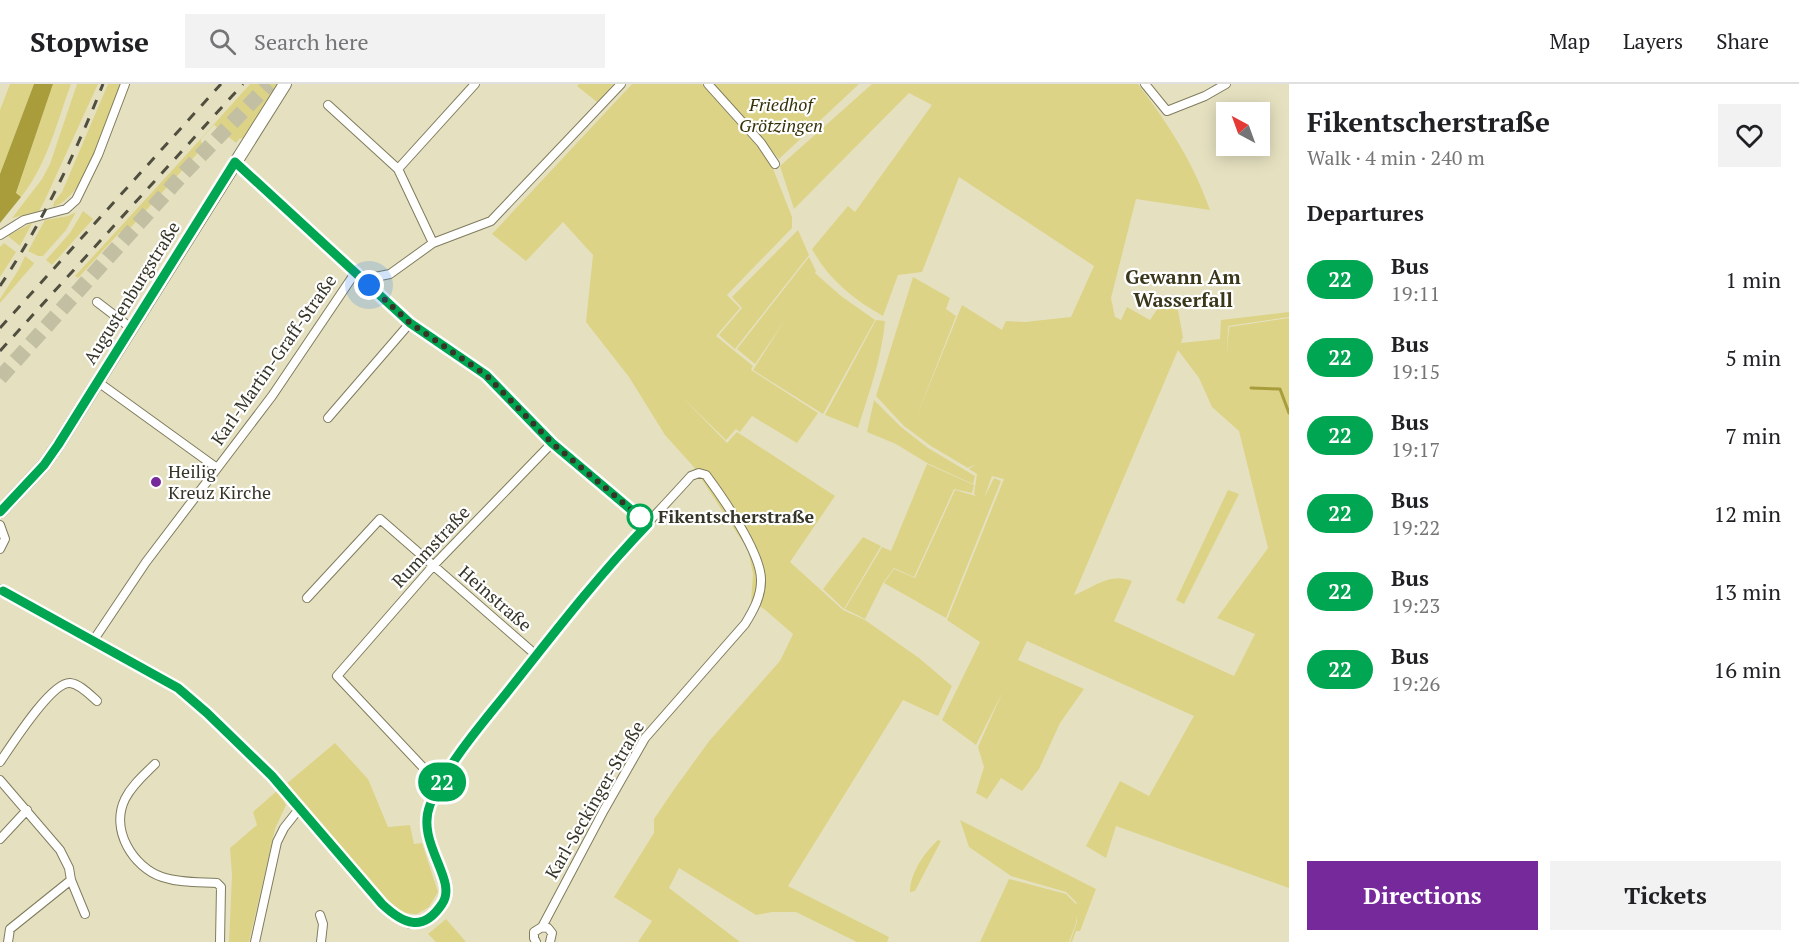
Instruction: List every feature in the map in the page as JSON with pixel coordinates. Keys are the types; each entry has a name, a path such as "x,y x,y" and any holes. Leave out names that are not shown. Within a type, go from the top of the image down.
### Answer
{"street":[{"path":"0,235 24,220 66,209 81,193 125,84"},
{"name":"Augustenburgstraße","path":"0,512 44,465 285,84"},
{"path":"398,169 476,84"},
{"path":"355,273 370,278 390,274 433,243 490,221 621,84"},
{"path":"708,84 761,143 775,164"},
{"path":"1146,84 1167,111 1205,96 1226,84"},
{"path":"328,105 398,169 433,243"},
{"path":"0,589 178,688 272,776 367,887 396,917 410,924 427,919 444,902 447,891 446,882 426,830 429,806 441,783 486,719 536,655 607,567 648,524 552,443 486,375 410,323 235,162"},
{"name":"Karl-Martin-Graff-Straße","path":"93,641 146,562 272,396 355,273"},
{"path":"97,302 131,328"},
{"path":"328,418 410,323"},
{"path":"98,382 217,468"},
{"name":"Rummstraße","path":"441,783 433,778 337,676 433,566 552,443"},
{"name":"Karl-Seckinger-Straße","path":"536,942 534,932 542,927 645,738 745,624 759,594 761,581 756,558 706,475 699,472 691,476 648,524"},
{"name":"Heinstraße","path":"307,598 380,519 536,655"},
{"path":"0,525 5,539 0,549"},
{"path":"0,762 56,688 72,683 97,701"},
{"path":"155,765 130,789 123,802 121,828 127,845 137,861 150,872 176,881 217,883 221,887 220,942"},
{"path":"0,780 60,850 69,868 71,880 85,914"},
{"path":"255,942 277,842 284,828 299,809"},
{"path":"0,839 27,810"},
{"path":"8,942 10,929 71,880"},
{"path":"320,915 324,924 321,942"},
{"path":"542,927 548,928 552,933 550,942"}],"green space":[{"path":"10,84 34,84 0,174 0,110"},
{"path":"53,84 71,84 45,157 21,197 16,194"},
{"path":"77,84 98,84 44,202 39,211 12,218 42,179 50,164"},
{"path":"108,84 121,84 95,154 76,188 65,200 53,207 62,192"},
{"path":"250,84 279,84 243,139 240,138 236,143 214,125 201,139 205,145 124,235 120,232 78,278 75,276 185,156"},
{"path":"579,84 614,84 597,102 577,86"},
{"path":"632,84 702,84 768,156 792,217 792,228 727,295 740,308 716,336 753,366 751,370 818,413 797,443 752,416 740,432 736,429 726,440 680,395 727,443 737,432 835,496 790,562 843,610 865,620 919,658 952,686 938,716 903,700 788,886 889,937 887,942 857,942 796,912 756,915 679,868 669,888 740,942 638,942 652,921 614,897 654,833 654,819 675,788 710,740 780,661 793,634 764,609 751,602 753,574 748,550 693,466 665,435 629,377 586,322 593,255 563,222 526,261 492,234"},
{"name":"Friedhof Grötzingen","path":"713,84 859,84 779,159"},
{"path":"872,84 1138,84 1160,114 1188,160 1210,210 1136,199 1111,298 1115,317 1121,320 1127,307 1150,320 1160,305 1177,305 1183,337 1181,343 1220,339 1221,320 1289,312 1289,317 1228,326 1227,355 1229,327 1289,318 1289,888 1116,826 1106,858 1086,846 1120,781 1149,796 1194,716 1027,641 1018,660 1084,689 1060,723 1039,769 1022,791 1001,778 987,799 976,793 984,767 978,747 1003,691 976,745 942,720 980,642 947,620 1004,479 992,476 984,498 994,478 1001,481 946,618 884,583 894,569 915,578 955,490 976,496 974,494 977,474 969,469 976,464 968,468 931,446 904,426 876,396 913,277 950,298 946,309 956,316 916,418 962,305 1002,330 1006,321 1025,322 1071,317 1094,266 959,177 922,272 898,275 883,316 842,287 818,260 812,249 848,206 855,212 932,105 909,93 794,209 780,166","holes":["1178,350 1199,378 1212,407 1239,431 1268,548 1217,618 1255,634 1234,676 1114,621 1132,581 1109,579 1074,595"]},
{"path":"83,211 93,219 52,265 46,260 70,233"},
{"path":"76,212 66,230 43,256 28,251 45,220 68,216"},
{"path":"32,223 20,246 9,237 9,235"},
{"path":"798,230 809,255 735,349 719,335 742,308 732,297"},
{"path":"4,243 16,252 0,277 0,247"},
{"path":"25,256 34,263 33,265 0,303 0,299"},
{"path":"809,257 815,273 841,296 875,320 823,414 753,370 785,320 755,364 737,349"},
{"path":"876,320 885,321 881,348 858,428 825,415"},
{"path":"874,400 901,427 928,448 975,476 973,484 927,463 896,444 867,432"},
{"path":"927,464 974,485 972,493 954,489 914,577 894,568 883,583 865,619 845,609 882,547 891,551"},
{"path":"1228,490 1239,494 1184,604 1176,600"},
{"path":"863,537 881,546 844,609 823,589"},
{"path":"335,743 368,779 388,827 410,825 414,844 422,843 438,892 429,907 417,914 400,913 285,785"},
{"path":"278,790 286,805 275,829 249,942 229,942 232,875 230,848 257,825 253,812"},
{"path":"960,820 1096,889 1080,931 1076,931 1072,942 1070,942 1077,915 1069,942 980,942 1009,879 1066,894 1077,903 1066,892 1011,876 969,847"},
{"path":"938,840 941,841 915,891 910,892 912,878 919,864"},
{"path":"446,919 466,942 436,942 428,934"}],"shaded area":[{"path":"34,84 53,84 16,193 21,197 0,223 0,174"}],"waterway":[{"path":"1251,388 1280,389 1289,413"}],"tunnel":[{"path":"0,378 183,174 269,84"}],"railway":[{"path":"0,286 57,188 103,84"},
{"path":"0,328 221,84"},
{"path":"0,351 243,84"}],"bus line":[{"name":"22","path":"0,512 44,465 58,445 235,162 410,323 486,375 552,443 648,524 607,567 536,655 486,719 441,783 429,806 426,830 446,882 447,891 444,902 436,912 427,919 410,924 396,917 382,904 272,776 178,688 3,591"}],"place":[{"name":"Heilig Kreuz Kirche","path":"156,482"},
{"name":"Fikentscherstraße","path":"640,517"}],"district":[{"name":"Gewann Am Wasserfall","path":"1183,288"}],"route":[{"path":"369,285 410,323 486,375 552,443 640,517"}]}
